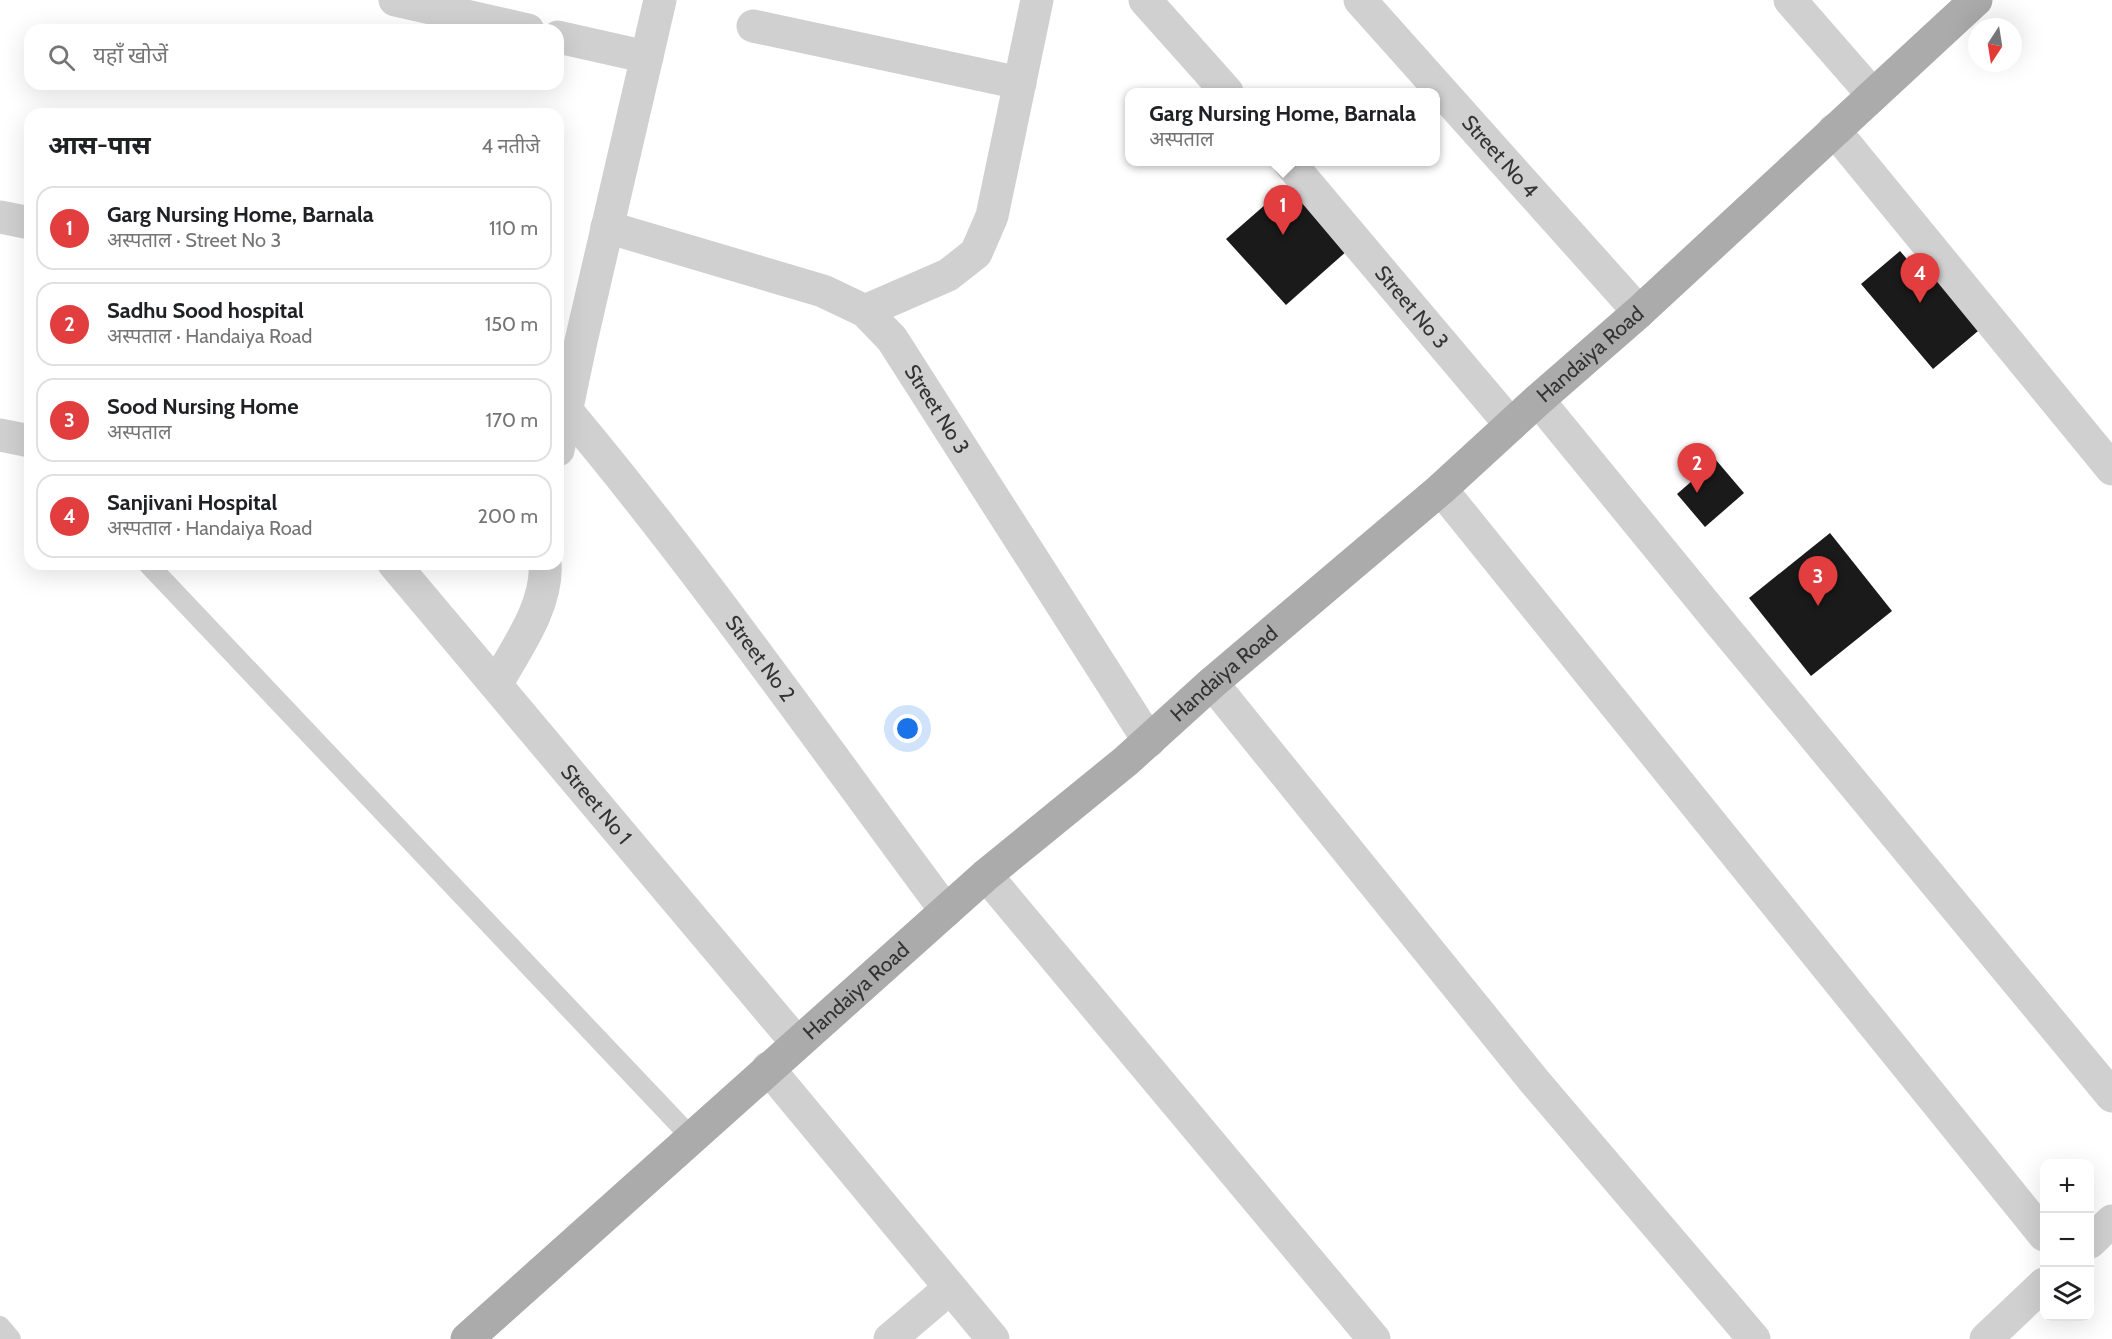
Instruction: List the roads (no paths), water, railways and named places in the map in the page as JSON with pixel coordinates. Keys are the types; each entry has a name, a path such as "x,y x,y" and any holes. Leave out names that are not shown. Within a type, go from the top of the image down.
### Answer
{"main road":[{"name":"Handaiya Road","path":"466,1339 986,875 1149,741 1212,683 1441,489 1639,312 1976,0"}],"street":[{"path":"395,0 501,24"},
{"path":"564,424 567,411 569,338 607,226 660,0"},
{"path":"865,311 948,275 976,253 992,216 1037,0"},
{"path":"1145,0 1223,88"},
{"name":"Street No 4","path":"1360,0 1439,88"},
{"path":"1790,0 1873,95"},
{"path":"753,26 1020,83"},
{"path":"564,38 647,57"},
{"name":"Street No 4","path":"1440,89 1639,312"},
{"path":"1834,130 2112,469"},
{"name":"Street No 3","path":"1292,166 1511,425"},
{"path":"0,217 24,222"},
{"name":"Street No 3","path":"607,226 823,291 865,311 892,339 1149,741"},
{"path":"1538,400 2112,1096"},
{"name":"Street No 2","path":"567,411 619,473 946,911"},
{"path":"0,435 24,440"},
{"path":"1441,489 2040,1230"},
{"name":"Street No 1","path":"399,570 797,1043"},
{"path":"496,685 533,617 543,593 545,570"},
{"path":"1212,683 1535,1082 1754,1339"},
{"path":"986,875 1374,1339"},
{"path":"768,1068 993,1339"},
{"path":"2094,1238 2112,1221"},
{"path":"890,1339 950,1288"},
{"path":"1986,1339 2040,1288"}],"lane":[{"path":"154,570 691,1137"},
{"path":"0,1326 11,1339"}],"place":[{"name":"Garg Nursing Home, Barnala","path":"1283,235"},
{"name":"Sanjivani Hospital","path":"1920,303"},
{"name":"Sadhu Sood hospital","path":"1697,493"},
{"name":"Sood Nursing Home","path":"1818,606"}]}
